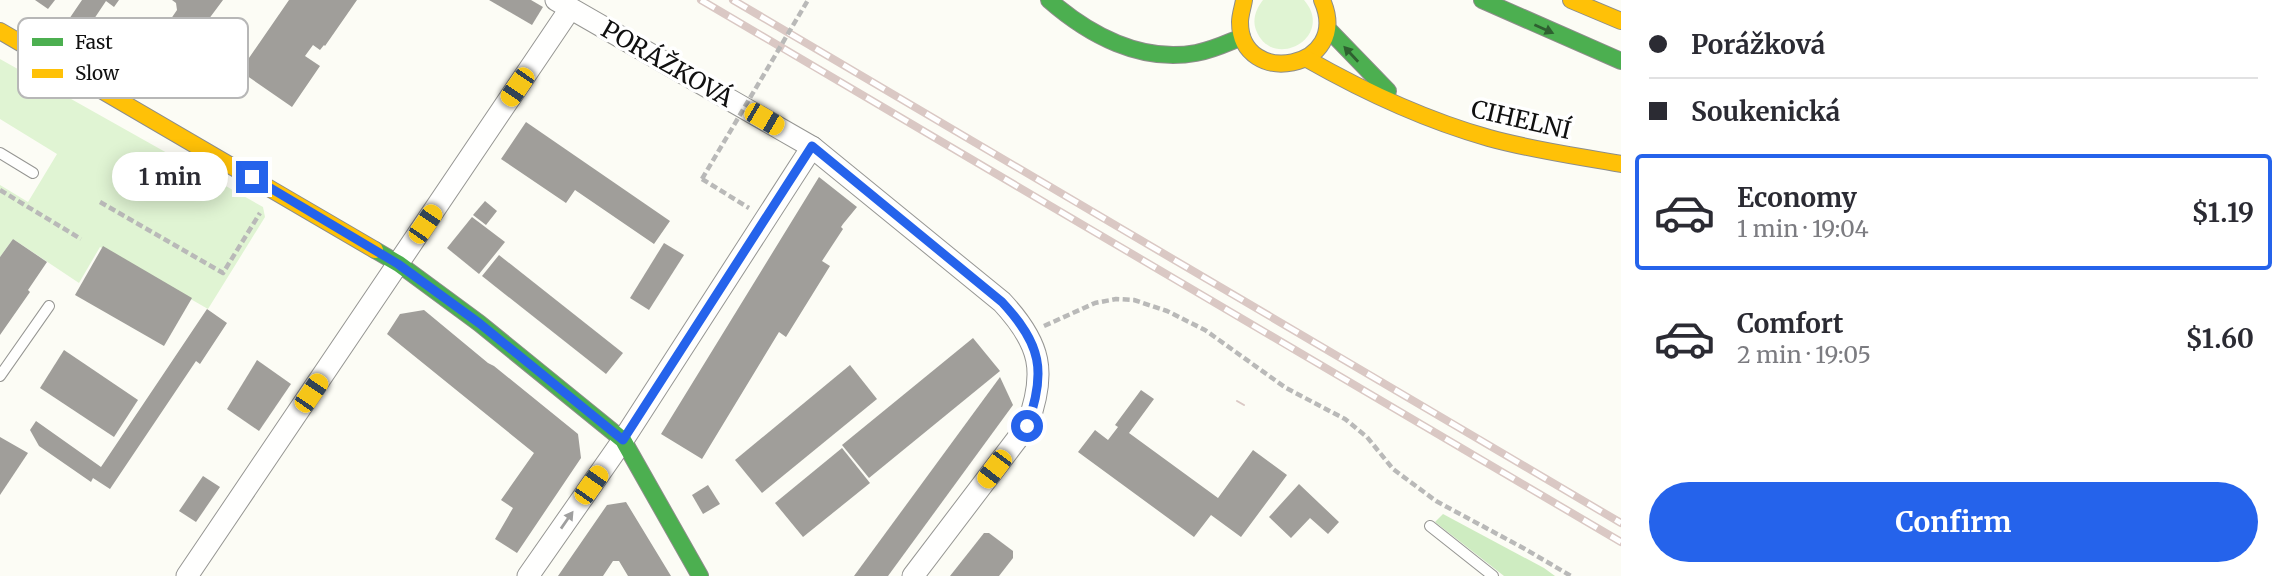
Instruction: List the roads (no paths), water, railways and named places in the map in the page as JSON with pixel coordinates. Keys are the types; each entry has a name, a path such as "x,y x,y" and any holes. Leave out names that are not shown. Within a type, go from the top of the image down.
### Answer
{"main road":[{"path":"1049,0 1084,29 1124,47 1168,54 1189,53 1216,48 1242,37"},
{"path":"1244,0 1239,25 1248,49 1258,58 1282,66 1296,64 1317,51 1328,29 1328,17 1322,0"},
{"path":"1482,0 1621,61"},
{"path":"1572,0 1621,21"},
{"name":"CIHELNÍ","path":"1328,29 1375,80 1413,112"},
{"path":"0,31 18,41"},
{"name":"CIHELNÍ","path":"1307,58 1336,76 1437,122 1490,139 1621,164"},
{"path":"115,98 398,264 479,323 623,440 700,576"}],"street":[{"name":"PORÁŽKOVÁ","path":"563,4 812,146 1002,302 1028,333 1038,362 1039,378 1027,426 913,576"},
{"path":"187,576 398,264 563,4"},
{"path":"528,576 623,440 812,146"}],"lane":[{"path":"0,153 33,173"},
{"path":"0,376 49,306"},
{"path":"1430,526 1493,576"}],"tram line":[{"path":"1237,401 1244,405"}],"railway":[{"path":"701,0 1621,542"},
{"path":"733,0 1621,523"}]}
